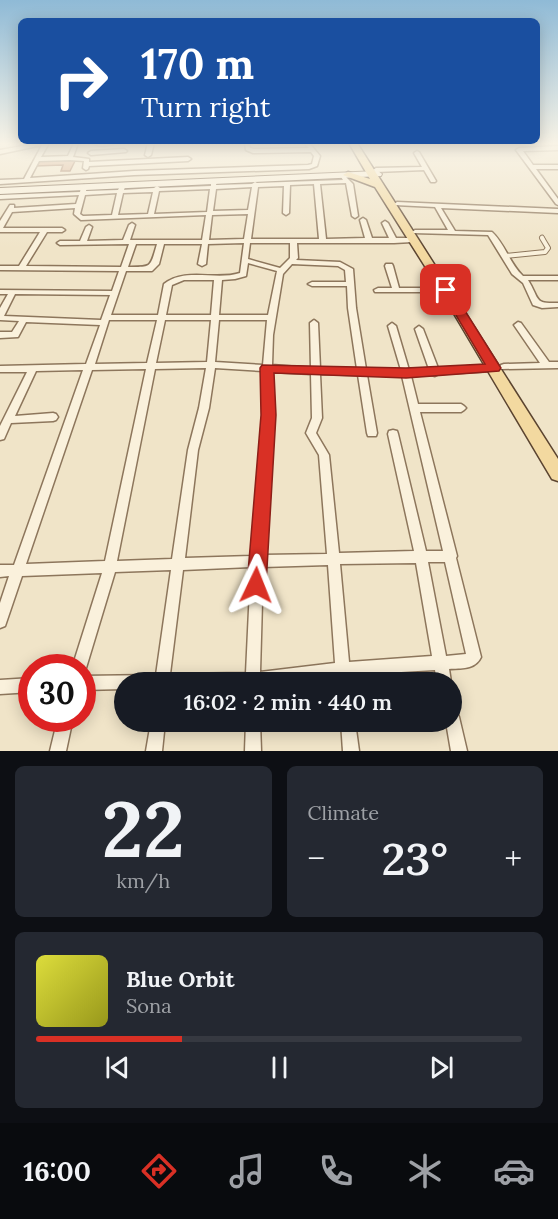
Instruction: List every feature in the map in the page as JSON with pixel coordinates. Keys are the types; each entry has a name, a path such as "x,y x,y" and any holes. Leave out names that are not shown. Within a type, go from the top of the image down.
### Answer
{"main road":[{"path":"0,190 84,184 127,178"},
{"path":"155,178 215,181"},
{"path":"84,184 122,187 292,178"},
{"path":"377,178 446,290 558,454"},
{"path":"378,178 397,204 413,236 455,290 558,474"}],"street":[{"path":"27,178 0,228 62,230"},
{"path":"85,178 79,217 252,212"},
{"path":"115,215 122,187 157,188 215,181 287,184 335,178"},
{"path":"346,178 355,216"},
{"path":"543,178 558,202"},
{"path":"202,264 215,181"},
{"path":"0,182 22,188"},
{"path":"316,182 323,241"},
{"path":"83,654 110,567 150,365 170,282 241,276 245,272 255,184"},
{"path":"286,213 287,184"},
{"path":"0,196 22,188"},
{"path":"151,214 157,188"},
{"path":"397,204 558,211"},
{"path":"10,210 80,206"},
{"path":"437,206 452,231"},
{"path":"363,220 369,241"},
{"path":"385,223 394,241"},
{"path":"0,621 115,293 132,225"},
{"path":"83,242 89,227"},
{"path":"22,267 45,230"},
{"path":"60,243 394,241 452,231 490,233 514,272 523,278 536,303 542,306 558,305"},
{"path":"253,672 257,561 269,415 267,368 271,317 280,270 292,262 295,253 293,241"},
{"path":"0,268 153,267 161,242"},
{"path":"247,261 280,270"},
{"path":"292,262 346,266 349,272 361,373 372,433"},
{"path":"389,266 396,290"},
{"path":"163,672 193,450 199,432 211,365 218,278"},
{"path":"523,278 558,278"},
{"path":"312,284 350,284"},
{"path":"378,290 446,290"},
{"path":"0,292 115,293"},
{"path":"13,292 0,317 105,321 271,317"},
{"path":"0,335 15,335 24,319"},
{"path":"314,323 317,418 311,433 324,455 326,467 343,672"},
{"path":"518,325 547,366"},
{"path":"373,672 469,661 474,657 406,373 392,326"},
{"path":"419,329 435,373"},
{"path":"0,369 211,365 361,373 435,373 558,365"},
{"path":"0,436 33,368"},
{"path":"414,408 461,408"},
{"path":"8,420 53,417"},
{"path":"393,434 421,557 442,672"},
{"path":"0,571 334,558 451,556"},
{"path":"96,683 114,683"},
{"path":"0,687 18,686"},
{"path":"58,751 63,732"},
{"path":"154,751 157,732"},
{"path":"253,732 254,751"},
{"path":"349,732 351,751"},
{"path":"455,732 459,751"}],"lane":[{"path":"505,256 545,252 548,248 542,237"}],"route":[{"path":"256,585 269,415 267,368 361,373 435,373 494,368 446,290"}]}
